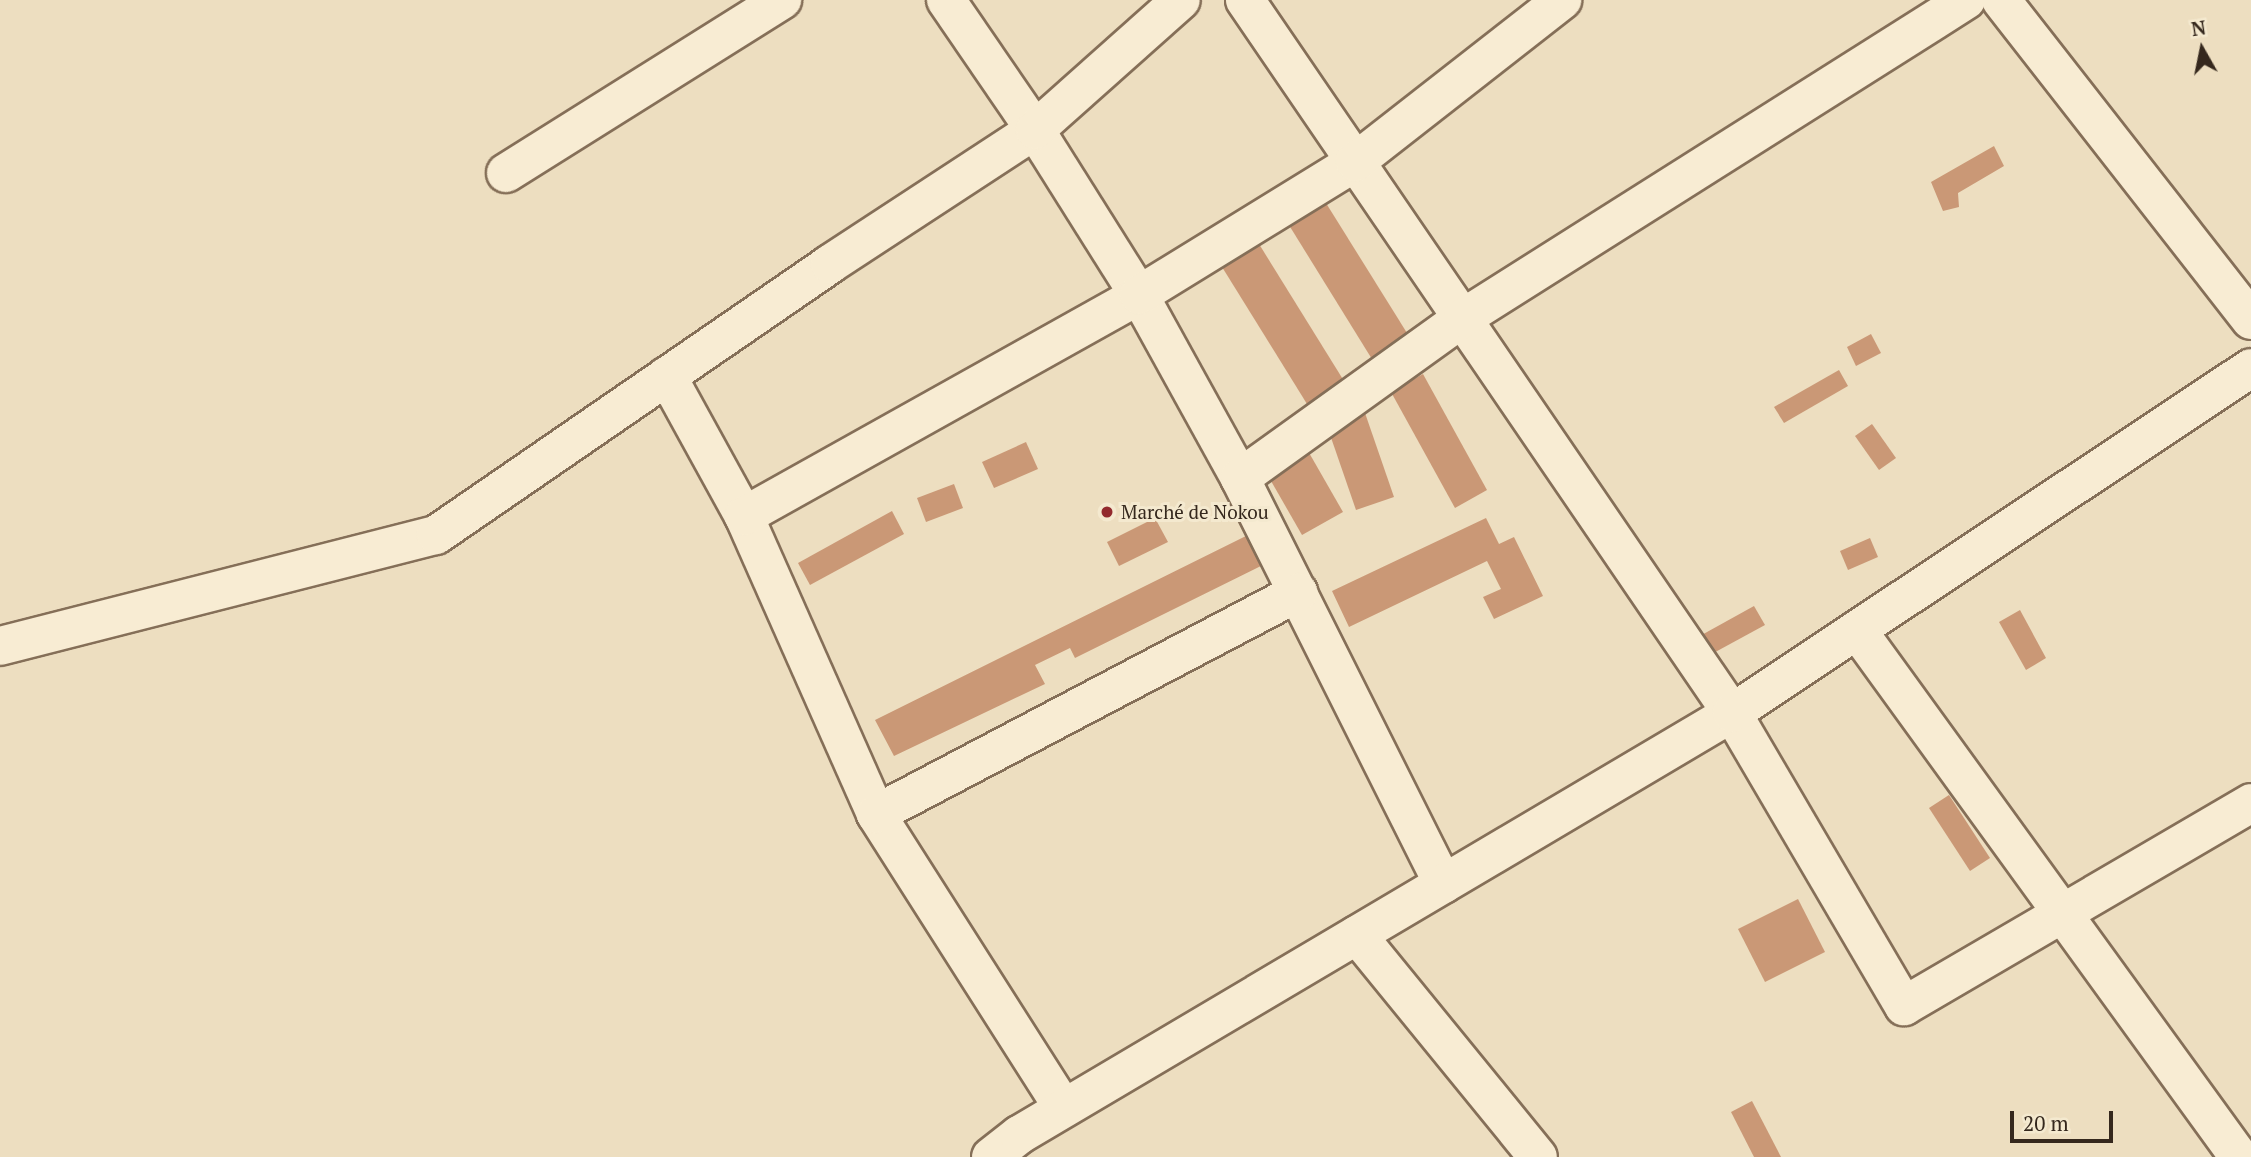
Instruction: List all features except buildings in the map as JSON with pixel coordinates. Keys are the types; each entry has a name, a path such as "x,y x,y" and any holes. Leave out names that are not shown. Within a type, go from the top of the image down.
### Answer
{"street":[{"path":"506,173 782,0"},
{"path":"946,0 1035,130 1139,295 1240,478 1443,884"},
{"path":"0,646 436,535 667,376 1035,130 1181,0"},
{"path":"1245,0 1732,713 1904,1006 2251,803"},
{"path":"744,516 1139,295 1355,162 1562,0"},
{"path":"1240,478 1463,318 1966,0"},
{"path":"2001,0 2251,320"},
{"path":"991,1157 1018,1135 1063,1108 1732,713 2251,368"},
{"path":"667,376 744,516 876,814 1063,1108"},
{"path":"876,814 1298,592"},
{"path":"1857,630 2239,1157"},
{"path":"1357,935 1538,1157"}],"place":[{"name":"Marché de Nokou","path":"1107,512"}]}
